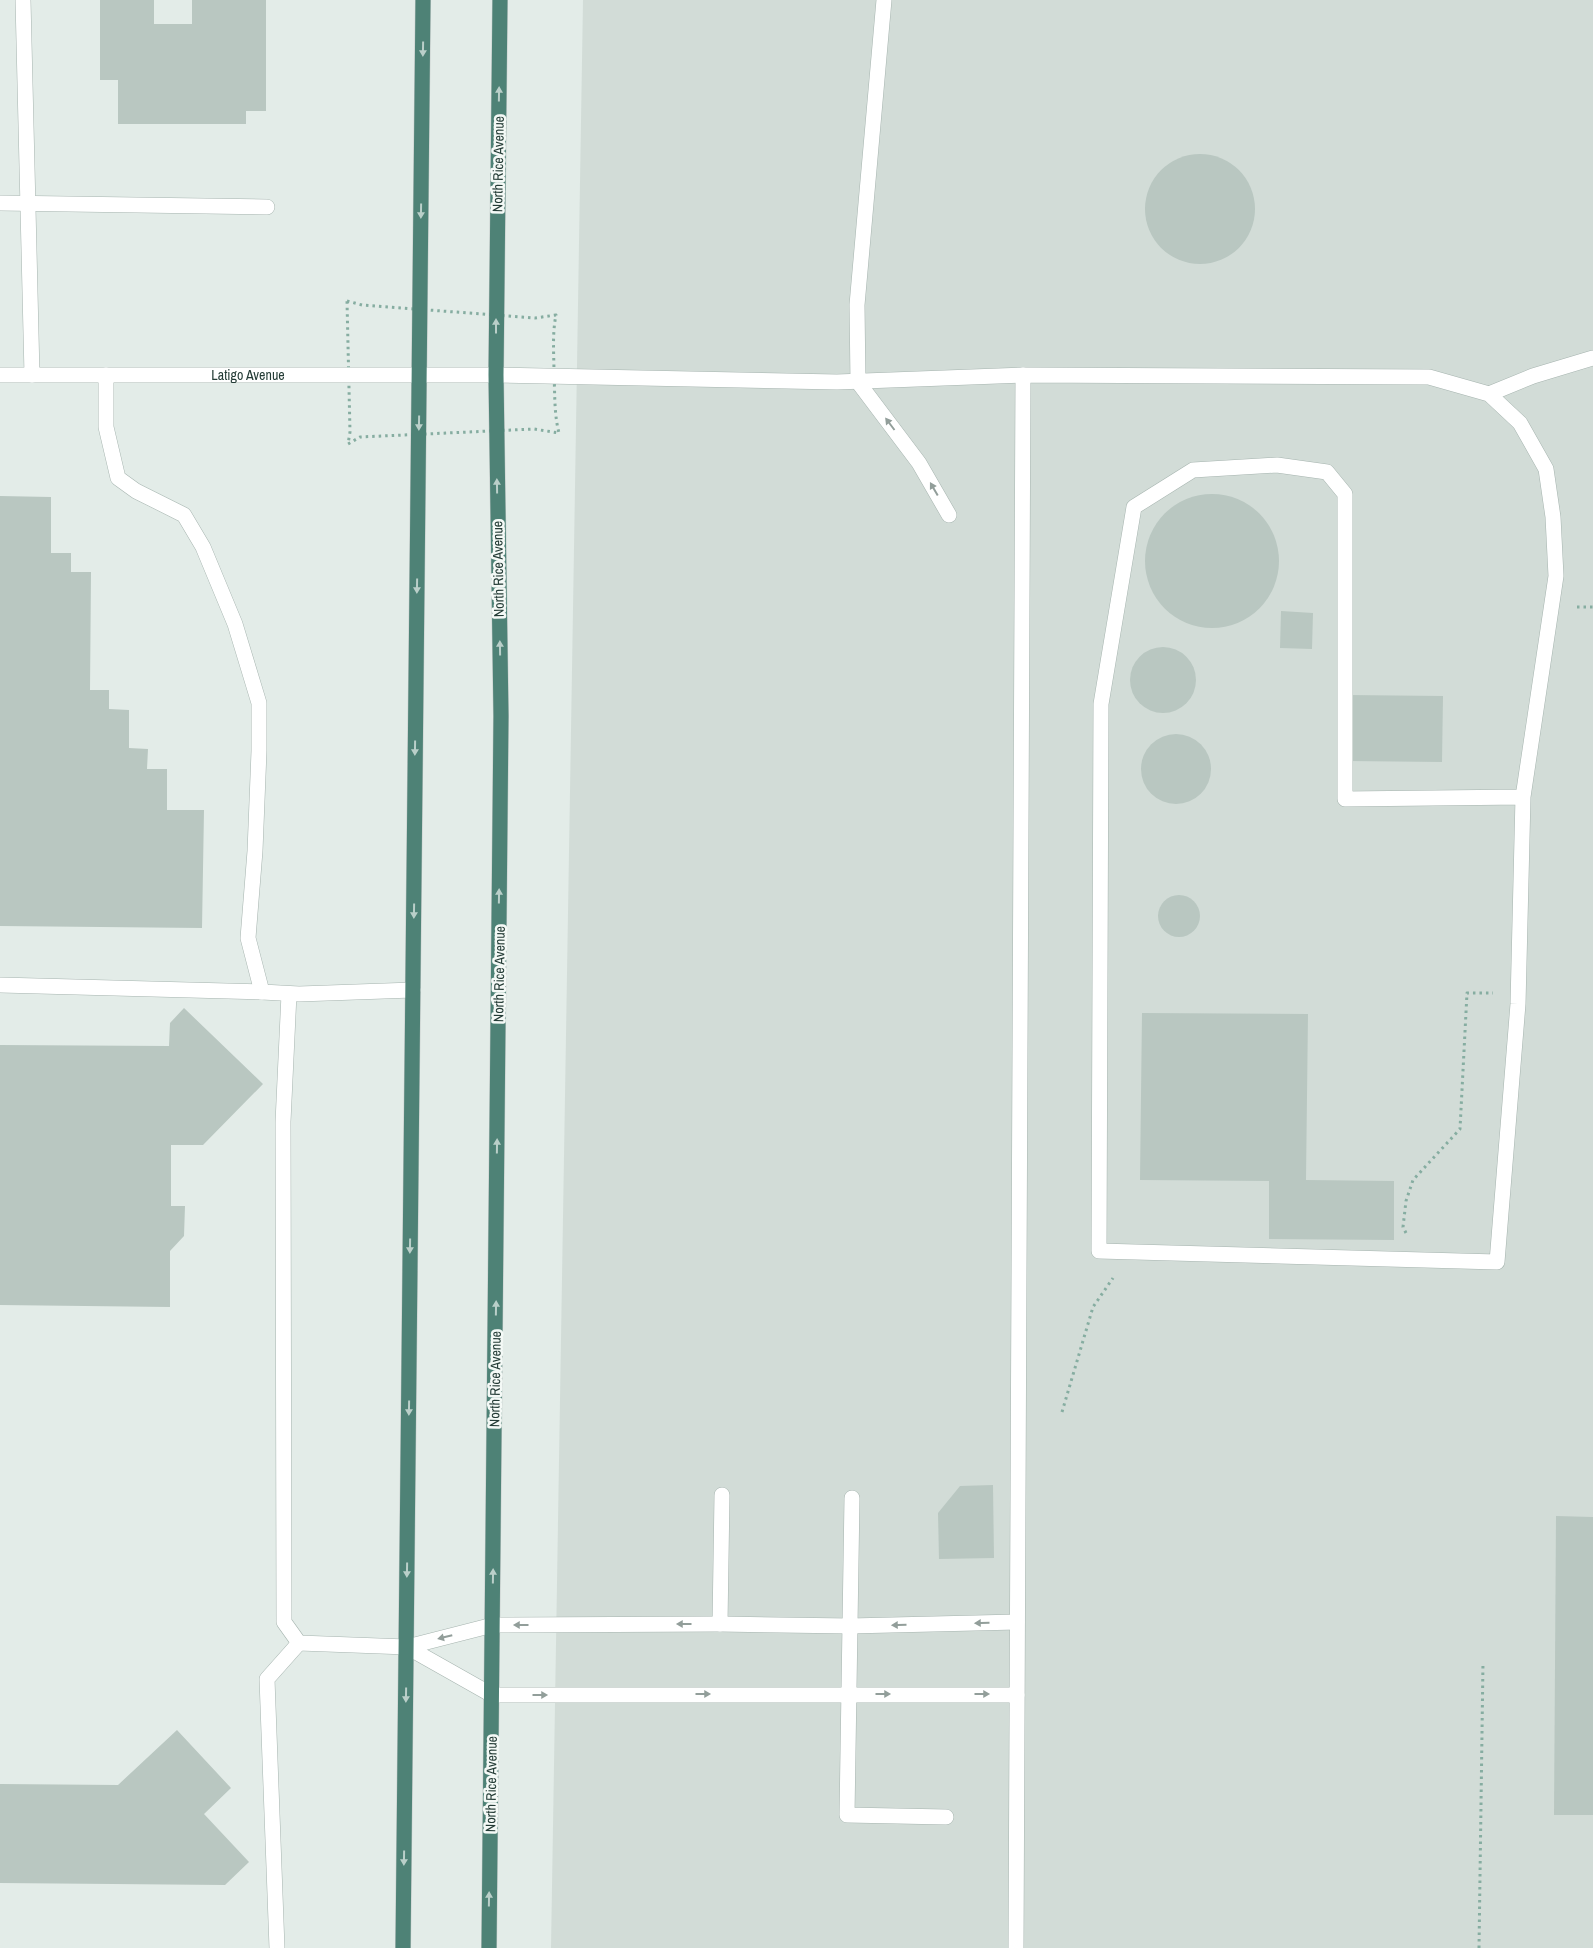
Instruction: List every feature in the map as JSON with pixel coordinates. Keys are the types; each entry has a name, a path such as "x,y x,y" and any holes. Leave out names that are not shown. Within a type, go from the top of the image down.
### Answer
{"highway":[{"path":"404,1948 423,0"},
{"name":"North Rice Avenue","path":"489,1948 501,716 496,375 500,0"}],"street":[{"path":"23,0 32,375"},
{"path":"884,0 858,305 858,382 919,463 949,516"},
{"path":"0,203 267,207"},
{"path":"1523,797 1345,799 1345,494 1327,472 1277,465 1193,470 1134,507 1101,704 1099,1251 1497,1262 1518,994 1523,797 1556,576 1553,517 1546,469 1520,423 1489,394 1533,376 1593,358"},
{"name":"Latigo Avenue","path":"0,375 496,375 858,382 1023,375 1429,377 1489,394"},
{"path":"106,375 106,427 118,478 136,491 184,515 203,547 235,624 260,702 260,751 255,851 248,938 262,992"},
{"path":"1016,1948 1023,375"},
{"path":"0,985 290,994 413,990"},
{"path":"290,994 283,1122 284,1622 299,1643"},
{"path":"720,1624 722,1495"},
{"path":"852,1498 847,1815 946,1817"},
{"path":"299,1643 406,1647 493,1625 720,1624 850,1626 1017,1622"},
{"path":"277,1948 267,1679 299,1643"},
{"path":"406,1647 492,1695 849,1693 1017,1695"}],"path":[{"path":"1576,607 1593,607"},
{"path":"1409,1260 1409,1239 1403,1227 1406,1202 1413,1180 1460,1129 1467,993 1518,994"},
{"path":"1062,1412 1093,1308 1115,1276"},
{"path":"1480,1948 1483,1662"}],"shaded area":[{"path":"583,0 1593,0 1593,1948 551,1948"}],"building":[{"path":"100,0 154,0 154,24 192,24 192,0 266,0 266,111 246,111 246,124 118,124 118,80 100,80"},
{"path":"1200,154 1211,155 1221,159 1239,170 1250,188 1254,198 1254,220 1250,230 1239,248 1221,259 1211,263 1200,264 1189,263 1179,259 1161,248 1150,230 1146,220 1145,209 1146,198 1150,188 1161,170 1179,159 1189,155"},
{"path":"1212,494 1237,500 1259,514 1273,536 1279,561 1273,586 1259,608 1237,622 1212,628 1187,622 1165,608 1151,586 1145,561 1151,536 1165,514 1187,500"},
{"path":"0,496 51,497 51,553 71,553 71,572 91,572 90,690 109,690 109,709 129,710 129,748 148,749 147,769 167,769 167,810 204,810 202,928 0,926"},
{"path":"1281,611 1313,613 1312,649 1280,648"},
{"path":"1163,647 1176,650 1186,657 1193,667 1196,680 1193,693 1186,703 1176,710 1163,713 1150,710 1140,703 1133,693 1130,680 1133,667 1140,657 1150,650"},
{"path":"1348,695 1443,696 1442,762 1347,761"},
{"path":"1169,734 1183,734 1196,740 1205,749 1211,762 1209,782 1201,794 1183,804 1169,804 1156,798 1147,789 1141,776 1141,762 1147,749 1156,740"},
{"path":"1179,895 1194,901 1200,916 1194,931 1179,937 1164,931 1158,916 1164,901"},
{"path":"184,1008 263,1084 203,1145 171,1145 171,1206 185,1206 184,1236 170,1251 170,1307 0,1305 0,1045 169,1046 170,1023"},
{"path":"1142,1013 1308,1014 1306,1180 1394,1181 1394,1240 1269,1239 1269,1181 1140,1180"},
{"path":"993,1485 994,1558 939,1559 938,1513 960,1486"},
{"path":"1556,1516 1593,1517 1593,1815 1554,1815"},
{"path":"177,1730 231,1788 204,1814 249,1862 225,1885 0,1883 0,1784 118,1785"}]}
